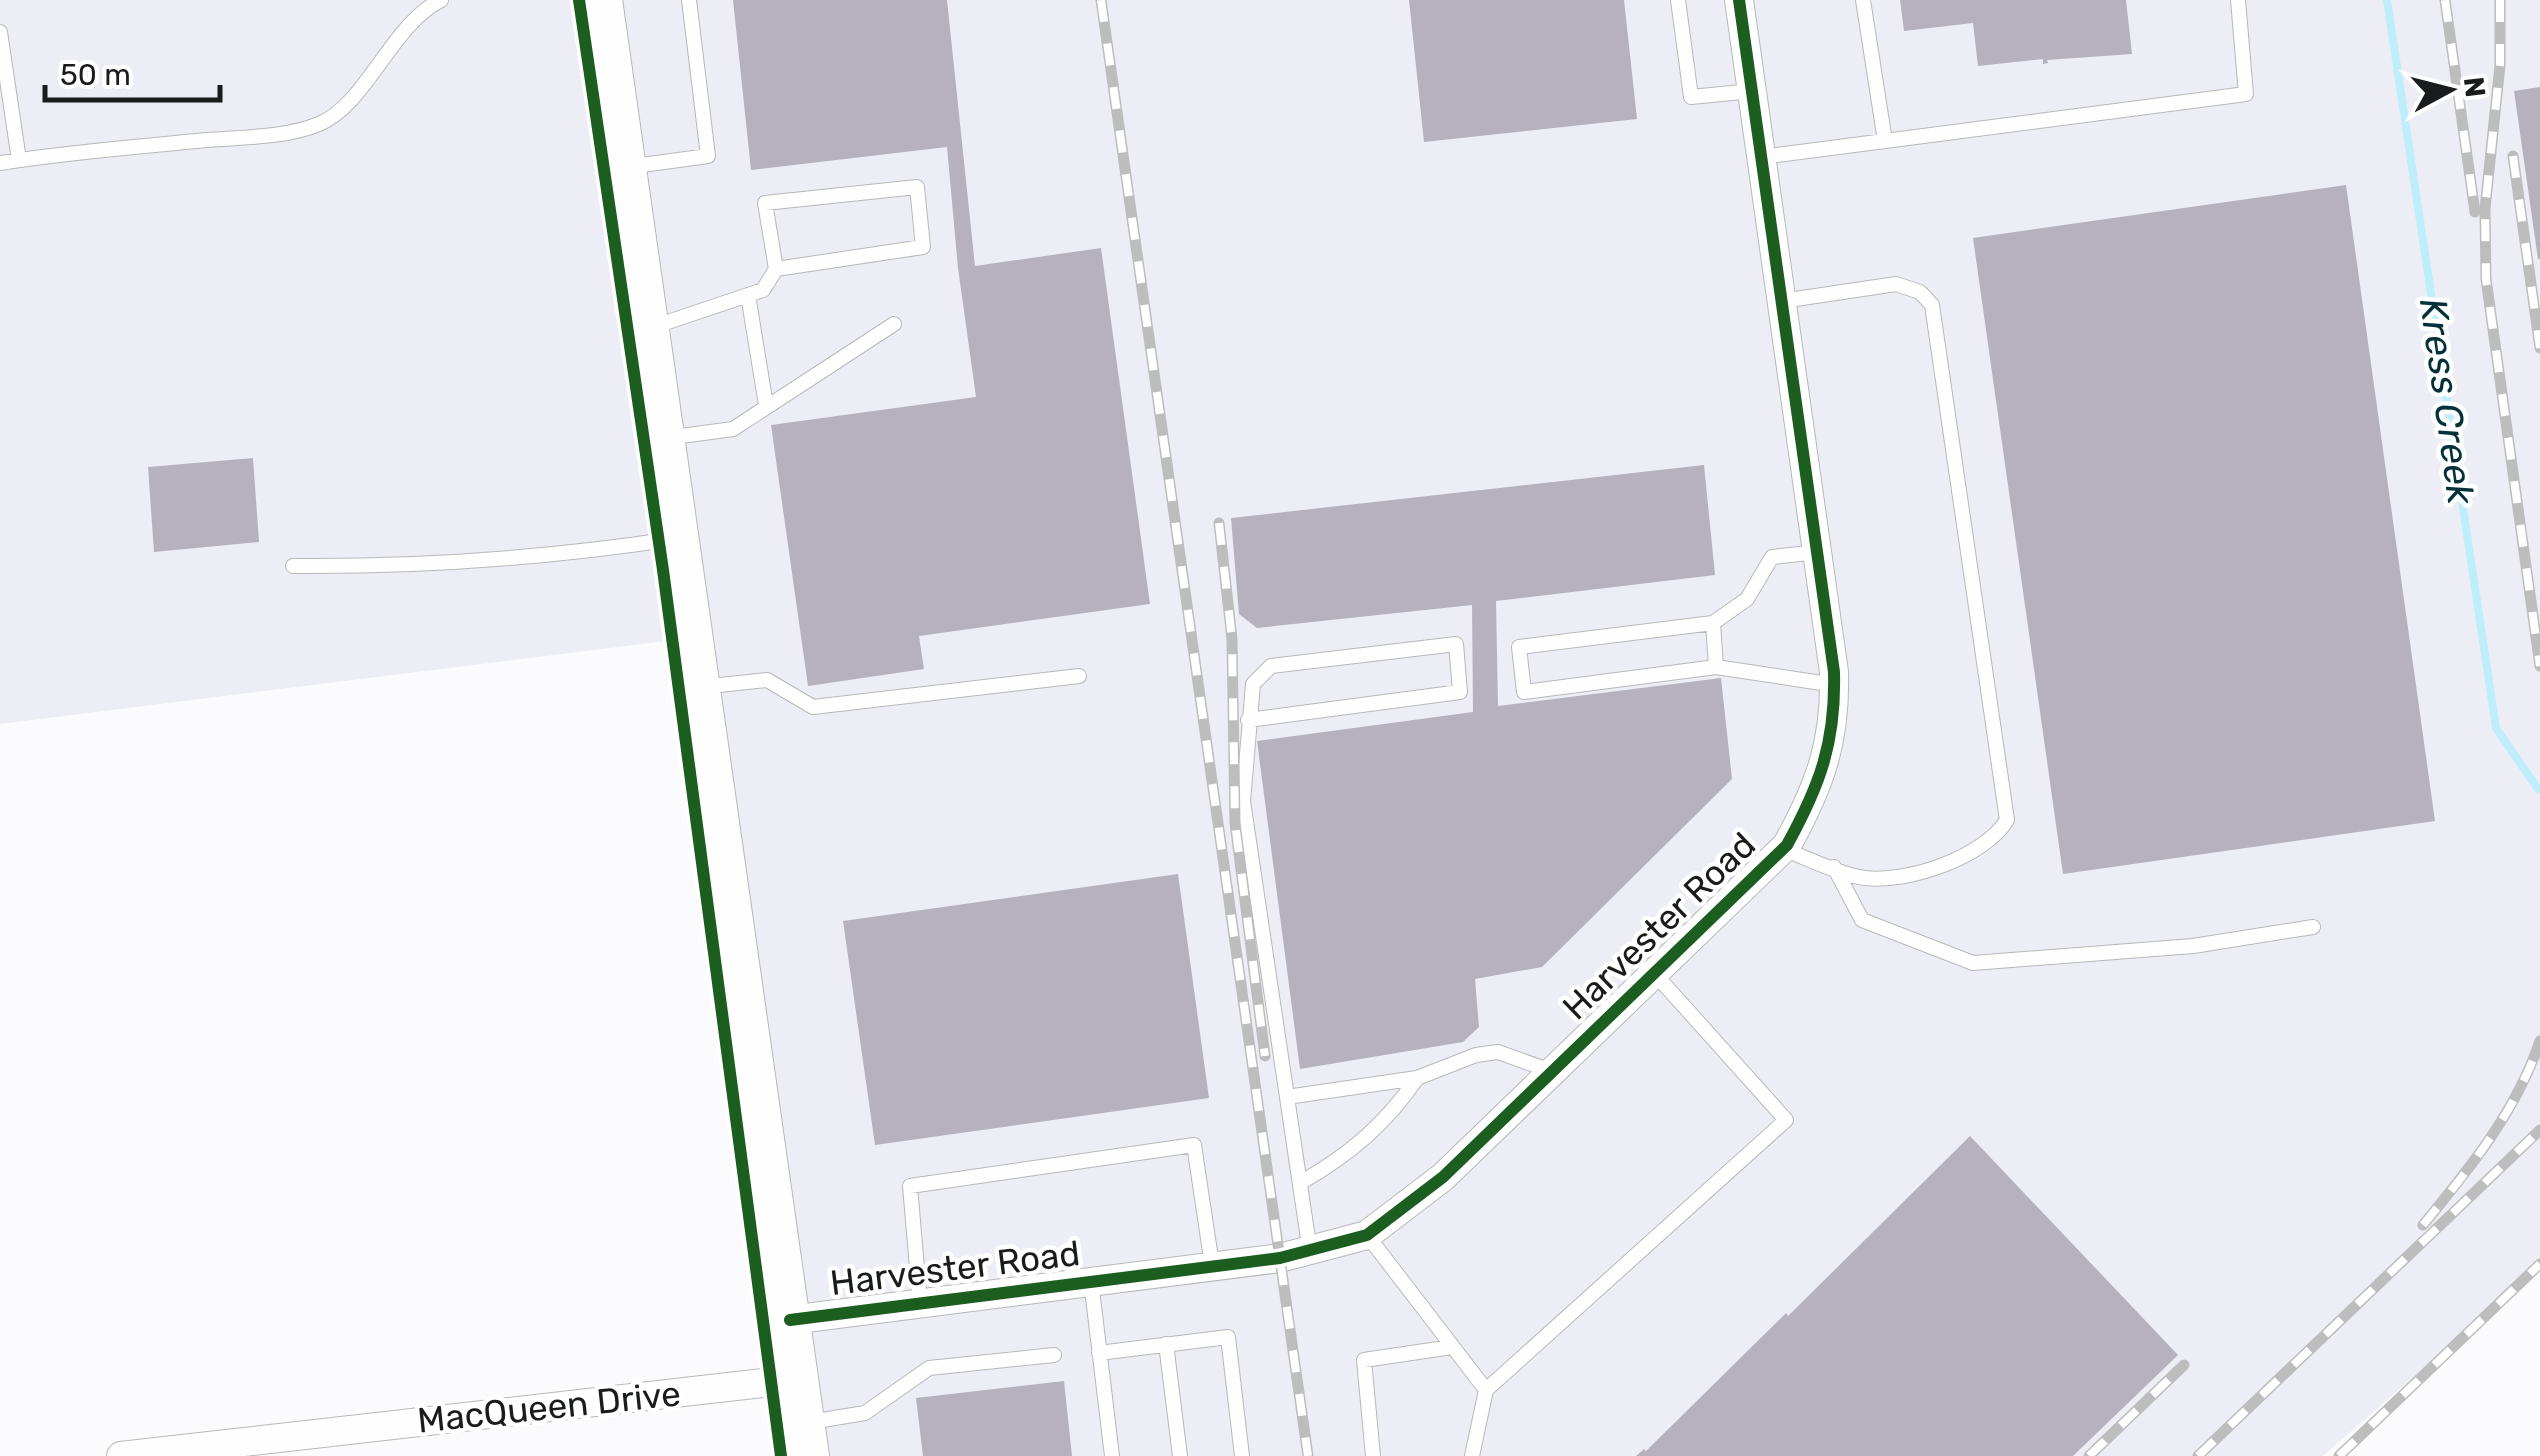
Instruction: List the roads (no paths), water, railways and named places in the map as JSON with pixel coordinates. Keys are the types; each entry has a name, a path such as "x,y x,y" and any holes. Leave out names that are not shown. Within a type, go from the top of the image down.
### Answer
{"street":[{"path":"602,0 806,1439"},
{"name":"Harvester Road","path":"790,1320 1310,1252 1367,1236 1443,1177 1782,849 1811,802 1825,766 1833,730 1835,685 1740,0"},
{"name":"MacQueen Drive","path":"122,1456 798,1379"}],"lane":[{"path":"0,163 277,134 321,123 348,101 422,10 441,0"},
{"path":"626,167 708,156 689,0"},
{"path":"1678,0 1690,98 1752,91"},
{"path":"1863,0 1885,141"},
{"path":"1762,157 2246,94 2238,0"},
{"path":"0,32 19,160"},
{"path":"649,328 763,290 776,269 765,203 917,188 923,248 776,269"},
{"path":"1782,300 1896,284 1920,292 1932,305 2007,820 1997,836 1940,867 1865,878 1782,849"},
{"path":"748,295 766,405"},
{"path":"665,438 733,429 894,324"},
{"path":"293,566 412,566 544,556 678,538"},
{"path":"1817,552 1772,557 1747,600 1713,623 1520,646 1524,692 1716,668 1835,685"},
{"path":"1713,623 1716,668"},
{"path":"1248,720 1460,692 1456,644 1271,666 1253,684 1248,720 1242,801 1310,1252"},
{"path":"700,687 767,680 813,707 1078,676"},
{"path":"1834,867 1862,920 1973,963 2193,946 2313,926"},
{"path":"1472,1456 1486,1390 1786,1120 1656,974"},
{"path":"1287,1097 1417,1078 1476,1055 1498,1052 1550,1071"},
{"path":"1300,1183 1334,1163 1393,1113 1417,1078"},
{"path":"920,1303 910,1186 1194,1145 1212,1265"},
{"path":"1367,1236 1486,1390"},
{"path":"1090,1281 1112,1456"},
{"path":"1099,1353 1228,1337 1242,1456"},
{"path":"1166,1344 1180,1456"},
{"path":"1373,1456 1364,1360 1452,1347"},
{"path":"806,1439 864,1413 929,1368 1054,1354"}],"waterway":[{"name":"Kress Creek","path":"2387,0 2496,728 2538,789"}],"railway":[{"path":"1101,0 1308,1456"},
{"path":"2445,0 2475,212"},
{"path":"2500,0 2500,65 2485,209 2486,279 2540,666"},
{"path":"2513,156 2540,348"},
{"path":"1219,523 1232,639 1235,823 1265,1056"},
{"path":"2423,1225 2505,1115 2540,1041"},
{"path":"2198,1456 2540,1130"},
{"path":"2339,1456 2540,1264"},
{"path":"2089,1456 2184,1365"}]}
